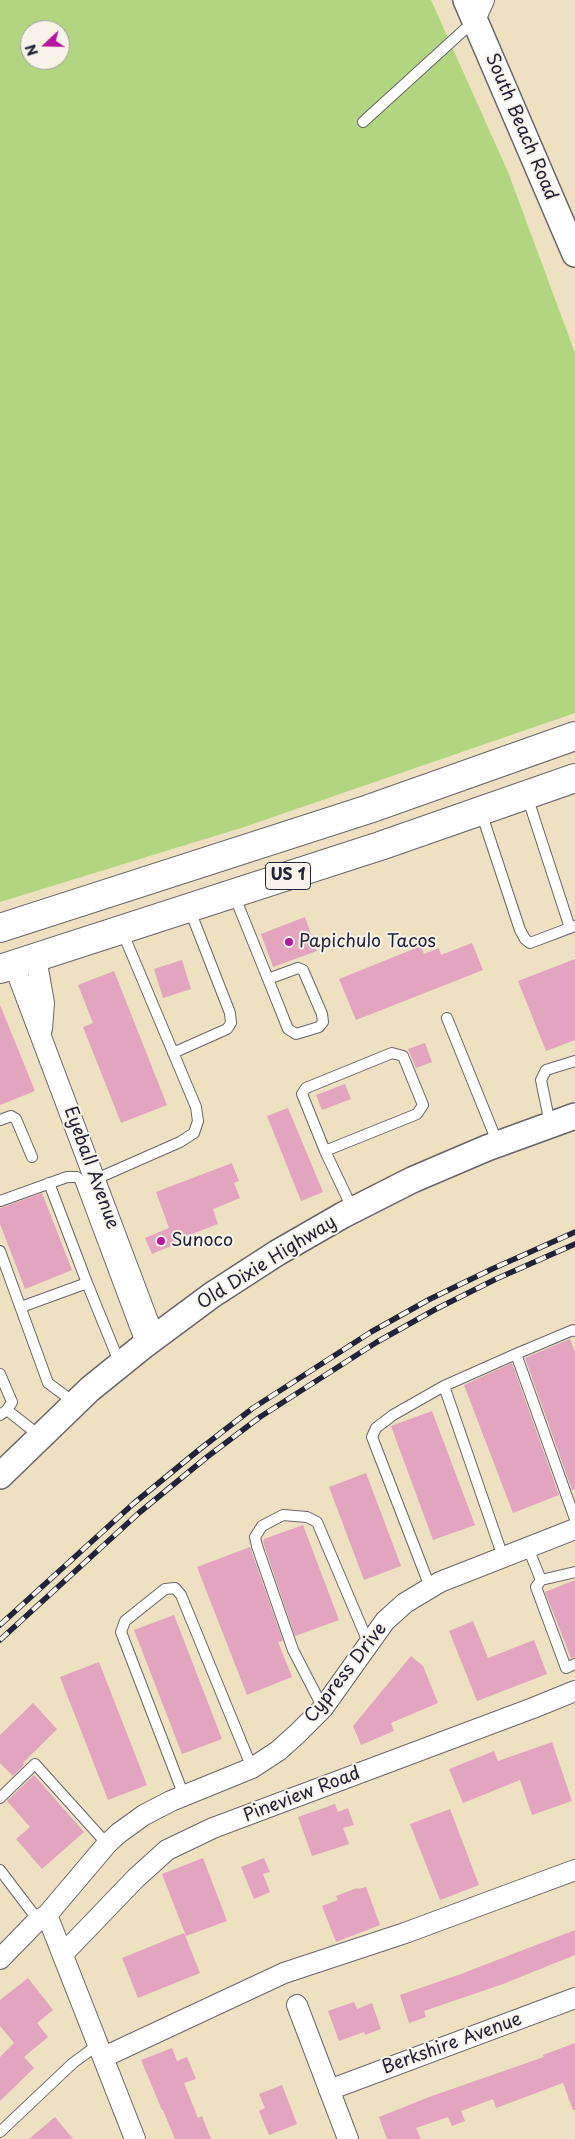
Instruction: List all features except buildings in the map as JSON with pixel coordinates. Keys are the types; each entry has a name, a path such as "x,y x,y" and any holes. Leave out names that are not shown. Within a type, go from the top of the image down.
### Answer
{"main road":[{"name":"US 1","path":"2,931 67,907 369,809 575,736"},
{"name":"US 1","path":"17,964 574,780"},
{"path":"17,964 33,935 67,907"}],"street":[{"name":"South Beach Road","path":"475,6 575,254"},
{"name":"Eyeball Avenue","path":"17,964 41,1036 140,1300 148,1342"},
{"name":"Old Dixie Highway","path":"0,1476 76,1403 120,1364 212,1295 277,1253 353,1210 412,1180 498,1144 575,1116"},
{"name":"Cypress Drive","path":"0,1959 43,1918 107,1844 144,1815 252,1768 278,1751 298,1734 322,1708 385,1621 405,1603 430,1587 575,1529"},
{"name":"Pineview Road","path":"63,1954 136,1878 167,1850 213,1828 575,1691"},
{"path":"102,2051 284,1973 479,1906 575,1870"},
{"path":"43,1918 63,1954 135,2139"},
{"name":"Berkshire Avenue","path":"329,2090 575,1998"},
{"path":"297,2005 348,2139"}],"lane":[{"path":"363,122 475,6"},
{"path":"481,810 520,930 525,939 530,943 572,927 526,795"},
{"path":"233,894 288,1029 296,1034 320,1027 324,1022 322,1014 303,970 298,968 268,979"},
{"path":"173,1053 227,1029 231,1023 230,1013 190,908"},
{"path":"96,1179 180,1142 194,1133 198,1121 196,1107 122,930"},
{"path":"447,1018 498,1144"},
{"path":"325,1151 417,1114 423,1105 403,1056 392,1054 306,1088 302,1094 325,1151 353,1210"},
{"path":"550,1124 541,1080 546,1070 575,1061"},
{"path":"0,1120 11,1116 16,1119 32,1157"},
{"path":"0,1201 67,1177 76,1177 80,1180 148,1342"},
{"path":"49,1183 120,1364"},
{"path":"0,1251 48,1383 76,1403"},
{"path":"21,1307 87,1283"},
{"path":"430,1587 372,1437 376,1428 393,1415 444,1386 573,1330 575,1331"},
{"path":"516,1354 575,1519"},
{"path":"0,1374 12,1402 3,1412 41,1437"},
{"path":"444,1386 503,1557"},
{"path":"322,1708 293,1650 257,1546 255,1538 262,1526 283,1515 306,1517 317,1522 368,1642"},
{"path":"528,1548 541,1580"},
{"path":"575,1572 541,1580 536,1587 566,1668 575,1664"},
{"path":"184,1796 121,1632 125,1621 166,1589 174,1588 181,1595 252,1768"},
{"path":"0,1798 35,1764 107,1844"},
{"path":"0,1870 43,1918"},
{"path":"0,2132 73,2063 102,2051"}],"green space":[{"path":"0,0 431,0 508,172 575,353 575,713 244,827 0,902"}],"railway":[{"path":"0,1625 133,1504 253,1408 371,1332 430,1299 575,1232"},
{"path":"0,1640 140,1512 207,1457 260,1417 377,1342 436,1309 496,1279 575,1244"}],"place":[{"name":"Papichulo Tacos","path":"289,942"},
{"name":"Sunoco","path":"161,1241"}]}
